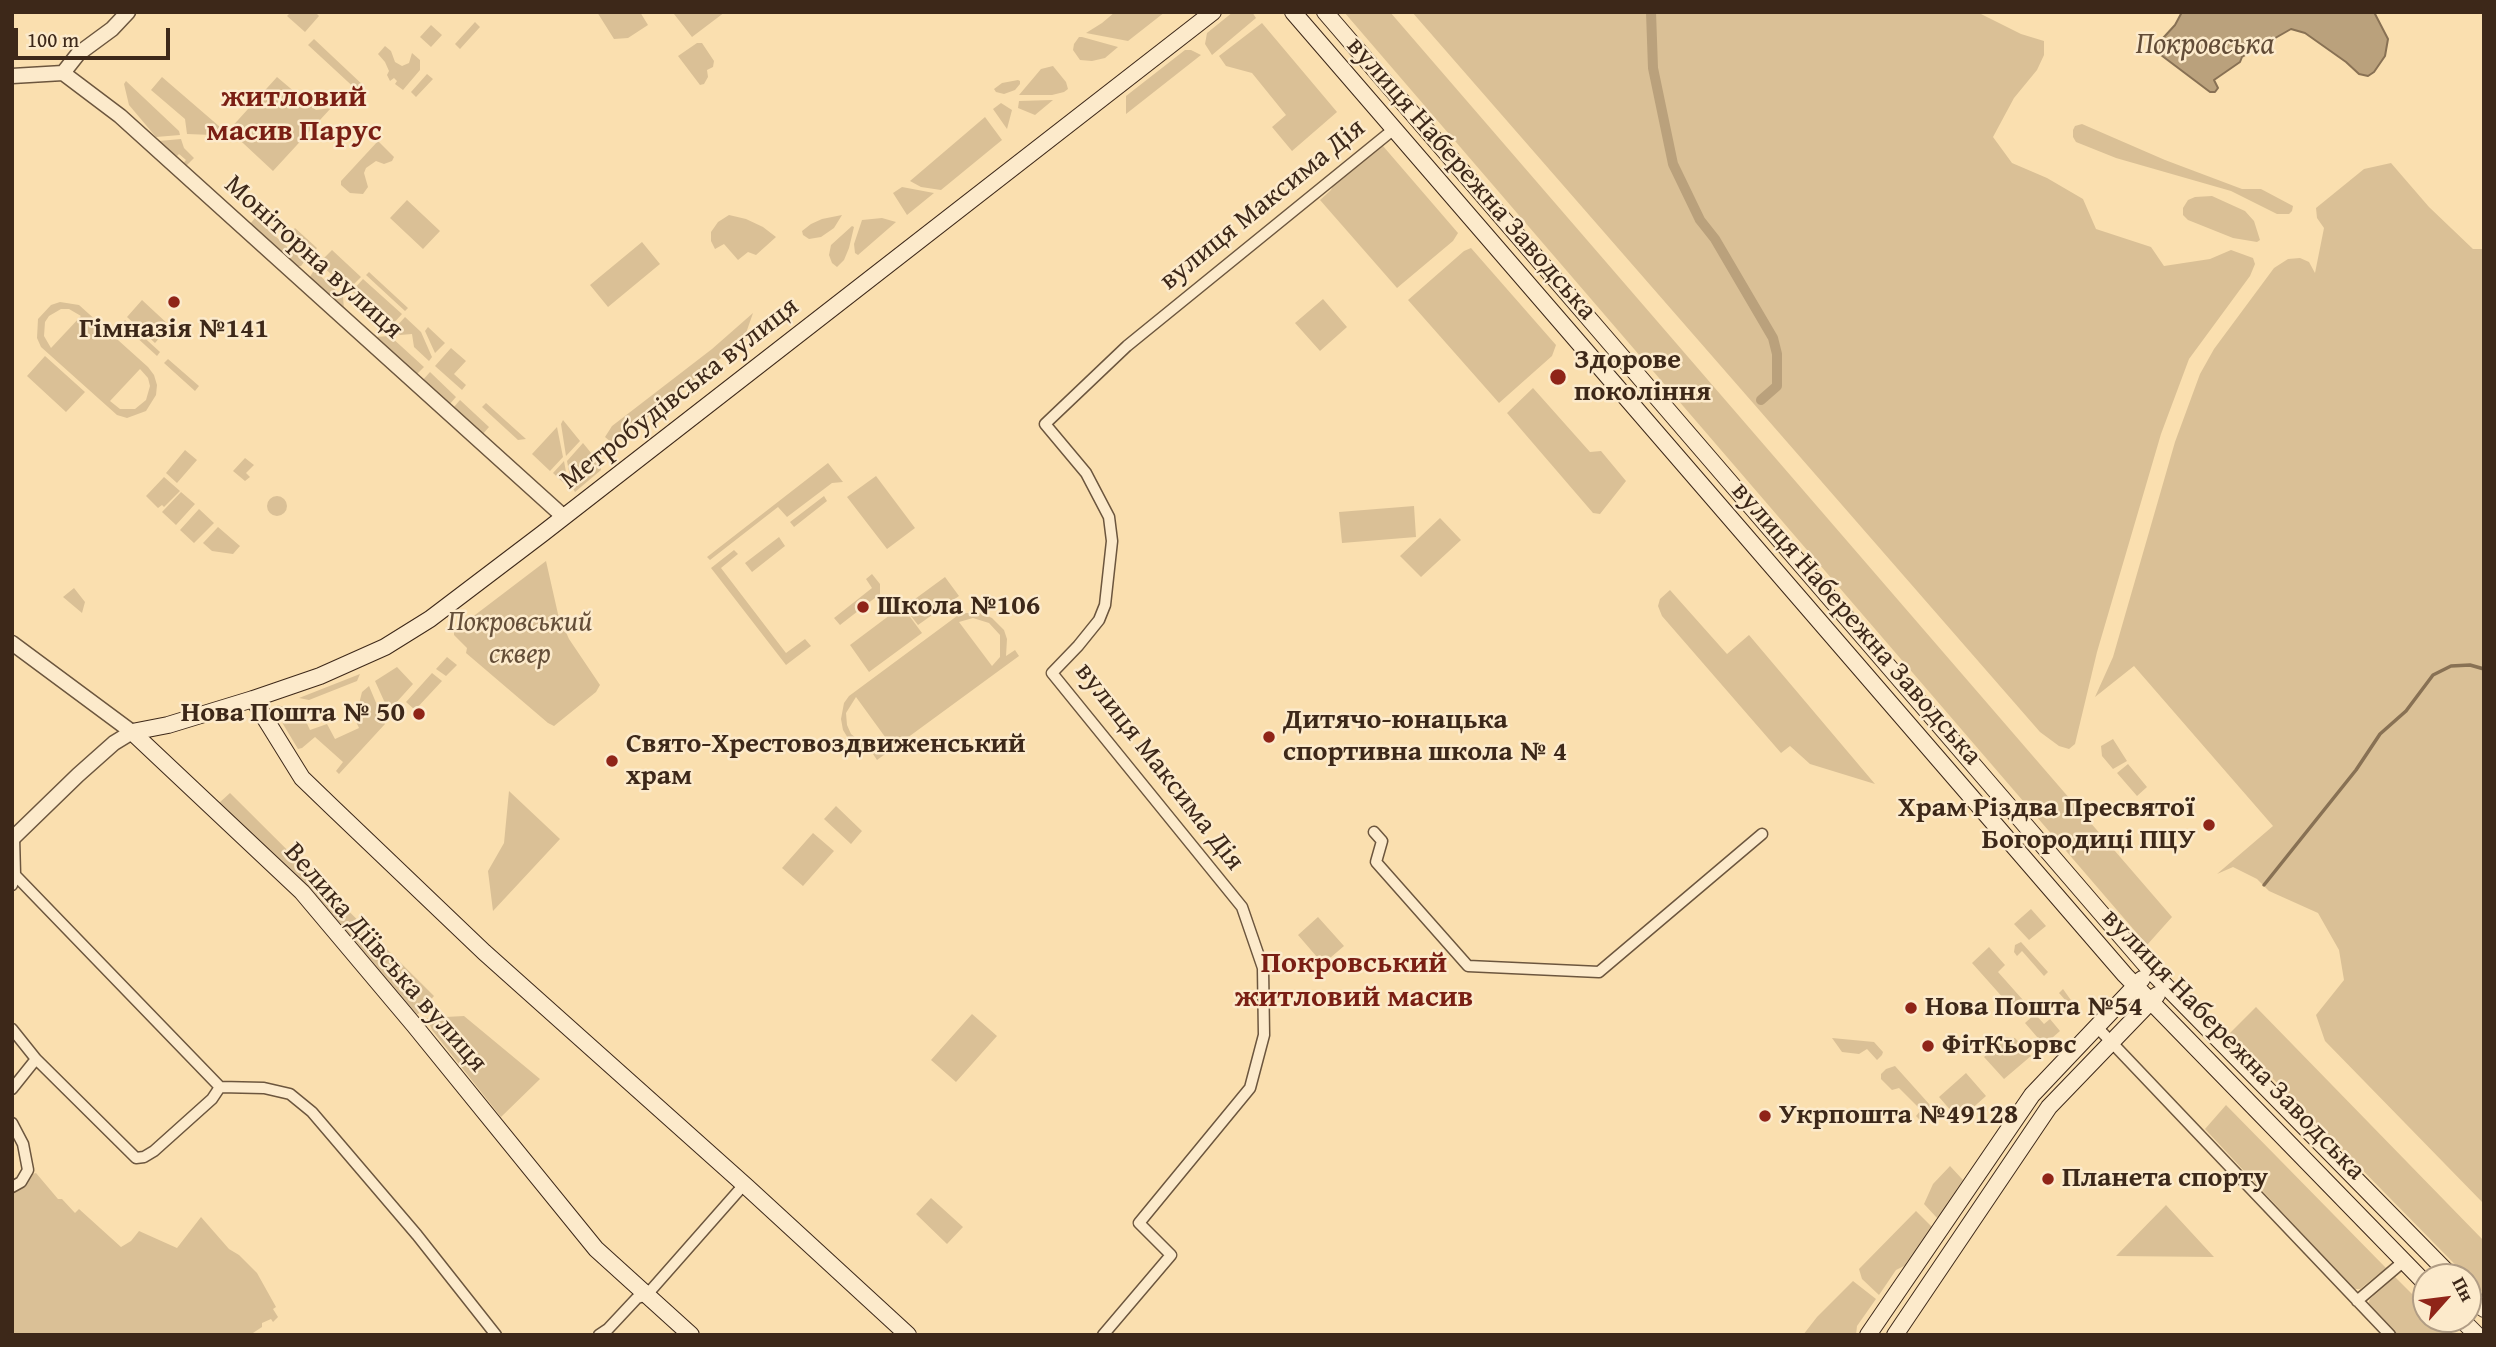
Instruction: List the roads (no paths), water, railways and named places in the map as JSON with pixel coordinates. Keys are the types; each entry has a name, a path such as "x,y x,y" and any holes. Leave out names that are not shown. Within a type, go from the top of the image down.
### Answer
{"main road":[{"name":"Метробудівська вулиця","path":"132,732 167,725 320,676 384,647 445,608 1213,12"},
{"name":"вулиця Набережна Заводська","path":"1293,12 2135,986 2412,1269"},
{"name":"вулиця Набережна Заводська","path":"1325,12 2150,970 2438,1263"},
{"path":"1758,551 1776,536"},
{"path":"253,699 302,778 484,952 908,1335"},
{"name":"Велика Діївська вулиця","path":"132,732 302,892 596,1249 691,1335"},
{"path":"1868,1335 2032,1095 2150,970"},
{"path":"1895,1335 2049,1107 2166,986"},
{"path":"1930,1247 1947,1259"}],"street":[{"path":"12,76 63,73 78,54 112,29 128,12"},
{"name":"Моніторна вулиця","path":"63,73 146,139 564,517"},
{"name":"вулиця Максима Дія","path":"1103,1335 1171,1255 1139,1223 1250,1088 1264,1035 1263,968 1242,907 1052,673 1092,629 1105,606 1111,541 1109,517 1086,473 1045,424 1127,346 1394,129"},
{"name":"Велика Діївська вулиця","path":"12,643 132,732"},
{"path":"132,732 114,743 78,775 13,838 14,880 219,1087 264,1088 290,1094 312,1112 417,1235 496,1335"},
{"path":"1374,832 1382,841 1377,862 1468,967 1598,972 1762,834"},
{"path":"2096,1026 2390,1335"},
{"path":"12,1029 36,1059 136,1158 154,1151 212,1099 219,1087"},
{"path":"12,1089 36,1059"},
{"path":"12,1123 23,1144 28,1170 21,1182 12,1187"},
{"path":"599,1335 637,1298 645,1296 741,1188 747,1187"},
{"path":"2357,1301 2404,1261"}],"water":[{"name":"Покровська","path":"2182,12 2374,12 2388,39 2385,56 2368,76 2359,74 2305,33 2291,29 2242,57 2240,62 2214,80 2218,88 2215,92 2210,92 2153,49 2175,25"}],"waterway":[{"path":"1651,12 1653,68 1673,164 1700,220 1715,239 1773,338 1777,354 1777,386 1761,400"},
{"path":"2264,885 2356,770 2380,734 2406,711 2433,675 2451,666 2470,665 2484,669"}],"place":[{"name":"Гімназія №141","path":"174,302"},
{"name":"Здорове покоління","path":"1558,377"},
{"name":"Школа №106","path":"863,607"},
{"name":"Нова Пошта № 50","path":"419,714"},
{"name":"Дитячо-юнацька спортивна школа № 4","path":"1269,737"},
{"name":"Свято-Хрестовоздвиженський храм","path":"612,761"},
{"name":"Храм Різдва Пресвятої Богородиці ПЦУ","path":"2209,825"},
{"name":"Нова Пошта №54","path":"1911,1008"},
{"name":"ФiтКьорвс","path":"1928,1046"},
{"name":"Укрпошта №49128","path":"1765,1116"},
{"name":"Планета спорту","path":"2048,1179"}],"district":[{"name":"житловий масив Парус","path":"294,115"},
{"name":"Покровський житловий масив","path":"1354,981"}],"park label":[{"name":"Покровський сквер","path":"520,639"}]}
